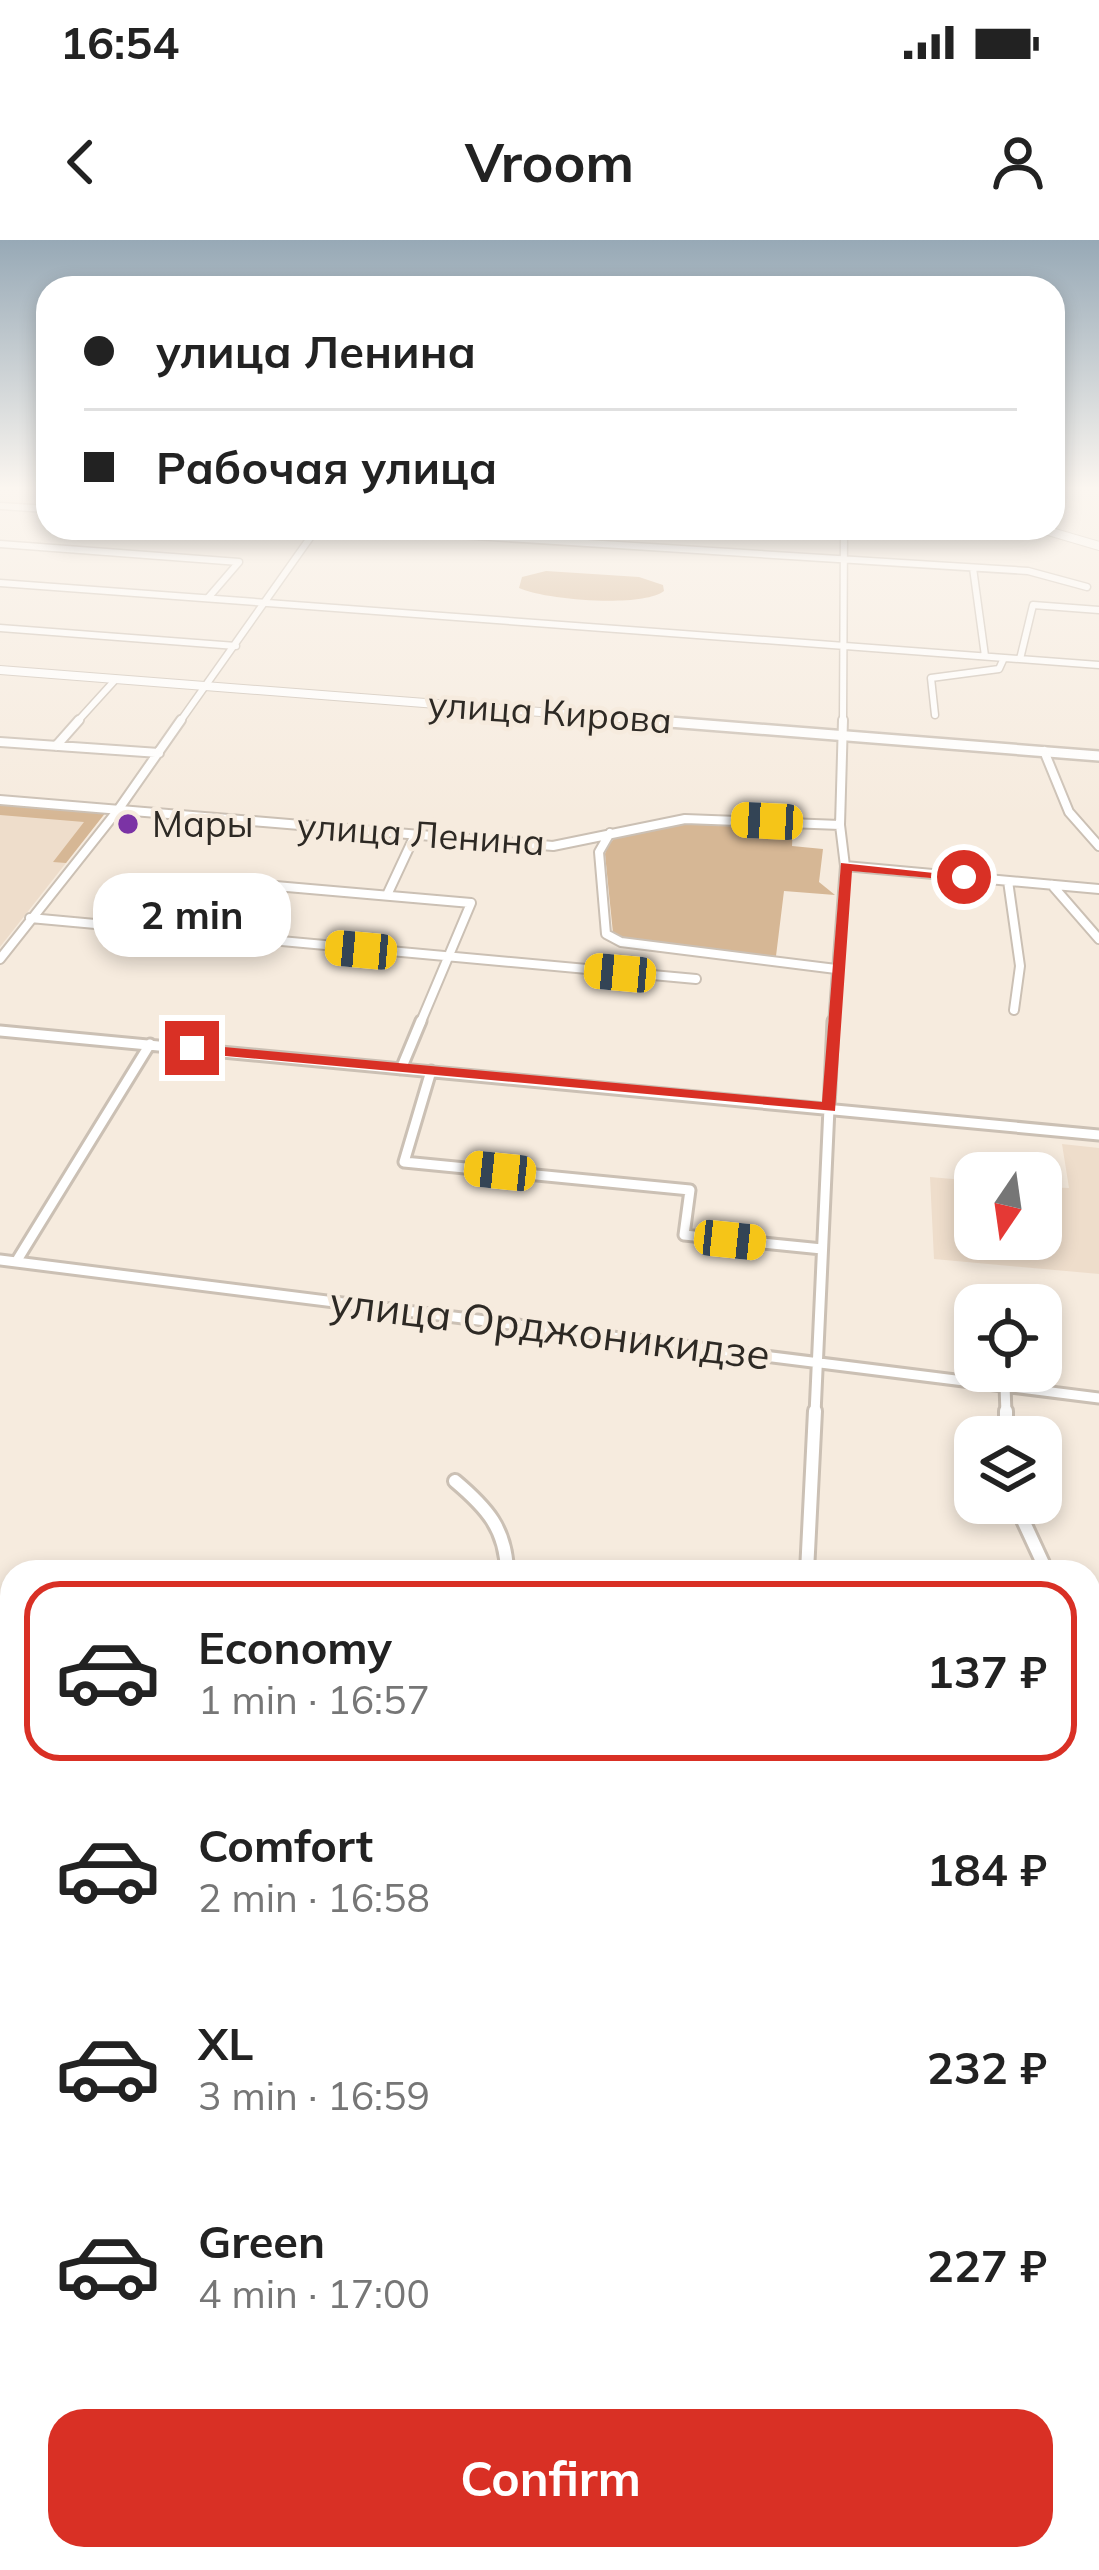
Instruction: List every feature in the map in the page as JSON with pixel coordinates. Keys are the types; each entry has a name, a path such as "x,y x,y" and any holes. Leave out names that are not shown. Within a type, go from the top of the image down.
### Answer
{"street":[{"path":"204,598 1099,664"},
{"path":"0,959 118,810 271,598"},
{"path":"808,1560 845,866 840,825 845,598"},
{"path":"978,598 986,656"},
{"path":"1020,659 1033,605 1099,610"},
{"path":"0,628 236,646"},
{"path":"935,715 931,678 999,669 1004,658"},
{"name":"улица Кирова","path":"0,670 1099,756"},
{"path":"56,746 116,679"},
{"path":"0,742 159,753"},
{"path":"1044,751 1069,812 1099,846"},
{"name":"улица Ленина","path":"0,800 554,846 701,818 840,825"},
{"path":"611,832 599,852 606,934 621,942 836,969"},
{"path":"387,895 415,835"},
{"path":"845,866 1099,889"},
{"path":"1008,881 1020,966 1014,1010"},
{"path":"232,938 263,885 471,903 401,1069"},
{"path":"1052,885 1099,939"},
{"path":"30,918 696,979"},
{"path":"0,1031 1099,1135"},
{"path":"16,1262 150,1044"},
{"path":"431,1071 404,1162 690,1190 684,1235 822,1249"},
{"name":"улица Орджоникидзе","path":"0,1260 954,1378"},
{"name":"улица Орджоникидзе","path":"1056,1392 1099,1398"},
{"path":"454,1481 491,1512 508,1541 507,1560"},
{"path":"1025,1524 1041,1560"}],"shaded area":[{"path":"569,598 643,598 636,599"},
{"path":"0,803 106,812 0,947"},
{"path":"0,803 106,812 66,863 53,862 84,822 0,815"},
{"path":"705,822 793,828 792,846 823,849 819,882 835,895 784,891 776,956 624,939 613,933 605,854 611,842 647,825"},
{"path":"1062,1144 1099,1148 1099,1274 934,1259 930,1177 954,1179 954,1260 1062,1260 1062,1188 1069,1188"}],"place":[{"name":"Мары","path":"128,824"}],"route":[{"path":"192,1048 830,1108 845,866 964,877"}]}
